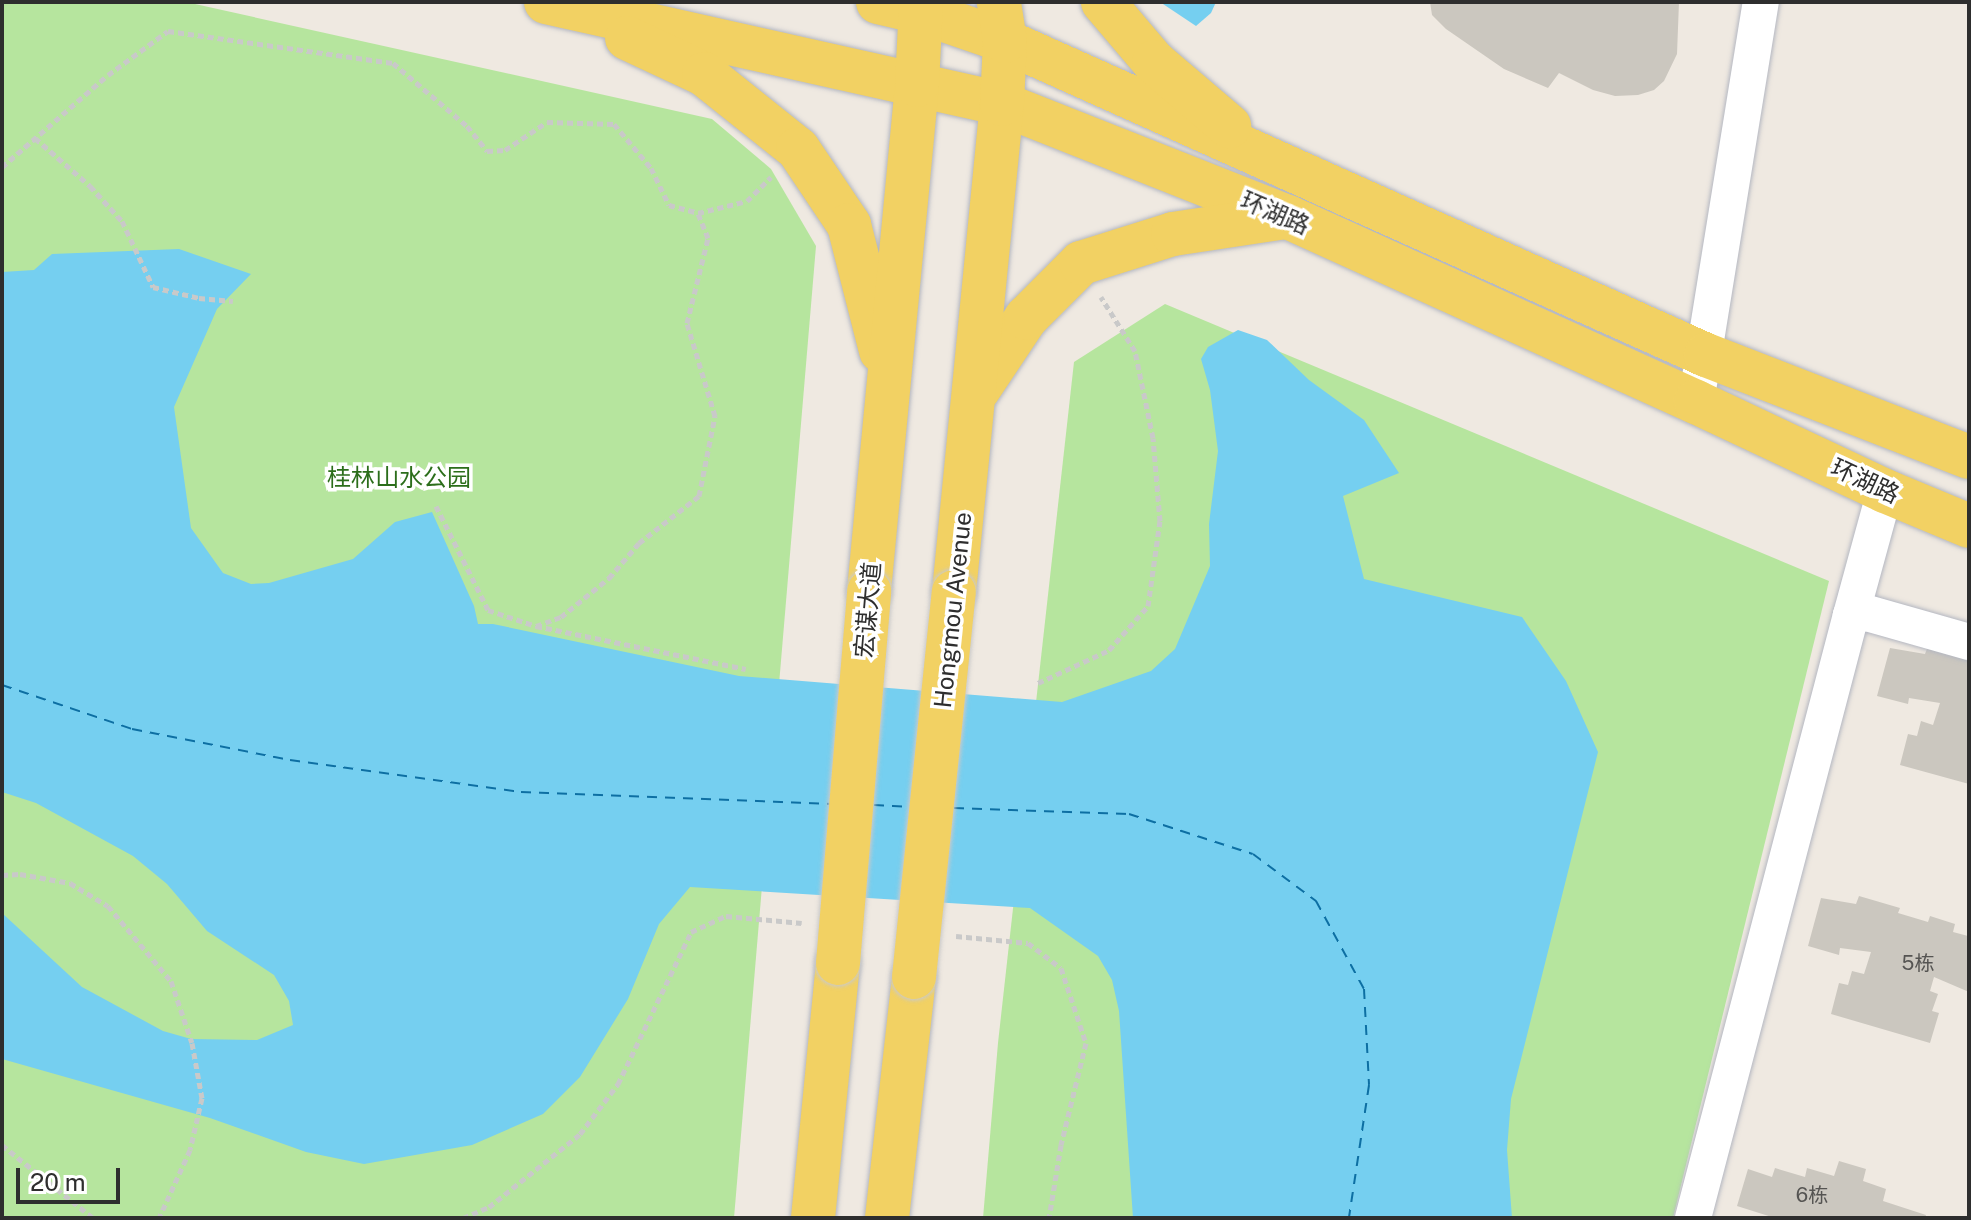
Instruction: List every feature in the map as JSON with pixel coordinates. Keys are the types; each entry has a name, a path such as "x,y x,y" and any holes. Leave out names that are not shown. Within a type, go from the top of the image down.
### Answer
{"main road":[{"name":"环湖路","path":"878,2 1002,21 1268,159 1706,355 1969,457"},
{"path":"1103,2 1154,62 1268,159"},
{"name":"环湖路","path":"549,3 1002,104 1288,217 1885,491 1969,526"},
{"path":"549,3 704,74 798,149 849,225 888,381"},
{"name":"宏谋大道","path":"813,1218 917,85 921,7"},
{"name":"Hongmou Avenue","path":"887,1218 976,392 1002,104 1002,21"},
{"path":"976,392 1026,318 1081,263 1173,234 1288,217"}],"street":[{"path":"1696,402 1761,2"},
{"path":"1693,1218 1885,491"},
{"path":"1851,615 1867,613 1969,642"}],"path":[{"path":"2,167 168,31 393,63 467,126 487,151 505,150 547,122 614,124 651,168 669,205 698,213 747,201 798,149"},
{"path":"35,138 90,186 122,221 153,287 199,298 233,301"},
{"path":"536,626 561,617 609,578 639,543 699,496 715,416 687,323 708,238 698,213"},
{"path":"1038,683 1109,650 1148,606 1160,521 1153,438 1135,351 1081,263"},
{"path":"436,506 488,610 536,626 746,669"},
{"path":"2,875 20,874 70,883 108,906 171,981 192,1043 202,1098 193,1137 159,1218"},
{"path":"2,1145 93,1218"}],"green space":[{"name":"桂林山水公园","path":"2,2 186,2 712,119 771,169 816,246 734,1218 2,1218"},
{"path":"1165,304 1829,581 1673,1218 983,1218 998,1043 1074,362"}],"water":[{"path":"1160,2 1216,2 1211,13 1196,26"},
{"path":"179,249 251,274 217,309 174,407 191,528 223,573 251,584 269,583 353,559 395,522 432,512 474,606 478,624 493,624 739,676 1062,702 1151,671 1175,649 1210,566 1209,524 1218,451 1210,390 1201,359 1208,347 1238,330 1267,340 1309,380 1364,420 1399,473 1343,496 1364,579 1522,617 1566,681 1598,752 1511,1099 1507,1150 1512,1218 1133,1218 1119,1011 1112,980 1098,956 1030,908 690,887 659,924 628,999 580,1077 543,1114 472,1145 364,1164 306,1152 210,1118 2,1059 2,913 82,987 163,1031 191,1039 257,1040 293,1025 289,1001 274,975 207,931 167,884 133,856 36,803 2,792 2,272 34,270 52,254"}],"building":[{"path":"1430,2 1679,2 1677,54 1664,81 1654,90 1638,95 1615,96 1593,90 1559,73 1548,88 1504,69 1446,29 1432,15"},
{"path":"1928,646 1969,658 1969,784 1900,765 1908,734 1917,736 1921,721 1933,725 1940,703 1909,698 1908,704 1877,696 1890,648 1925,654"},
{"path":"1859,896 1900,908 1898,913 1928,922 1930,916 1955,924 1953,932 1968,936 1969,992 1934,977 1930,991 1938,994 1932,1011 1939,1013 1930,1043 1831,1014 1839,983 1848,985 1852,971 1864,974 1871,952 1840,948 1839,955 1808,946 1821,898 1856,904"},
{"path":"1839,1161 1866,1169 1863,1181 1886,1189 1883,1201 1926,1215 1925,1218 1775,1218 1737,1206 1748,1169 1772,1177 1775,1168 1805,1177 1807,1168 1834,1176"}],"ferry route":[{"path":"2,685 132,729 290,760 521,792 832,804"},
{"path":"874,805 912,807"},
{"path":"954,808 1129,814 1253,854 1316,901 1364,989 1369,1085 1349,1218"}]}
